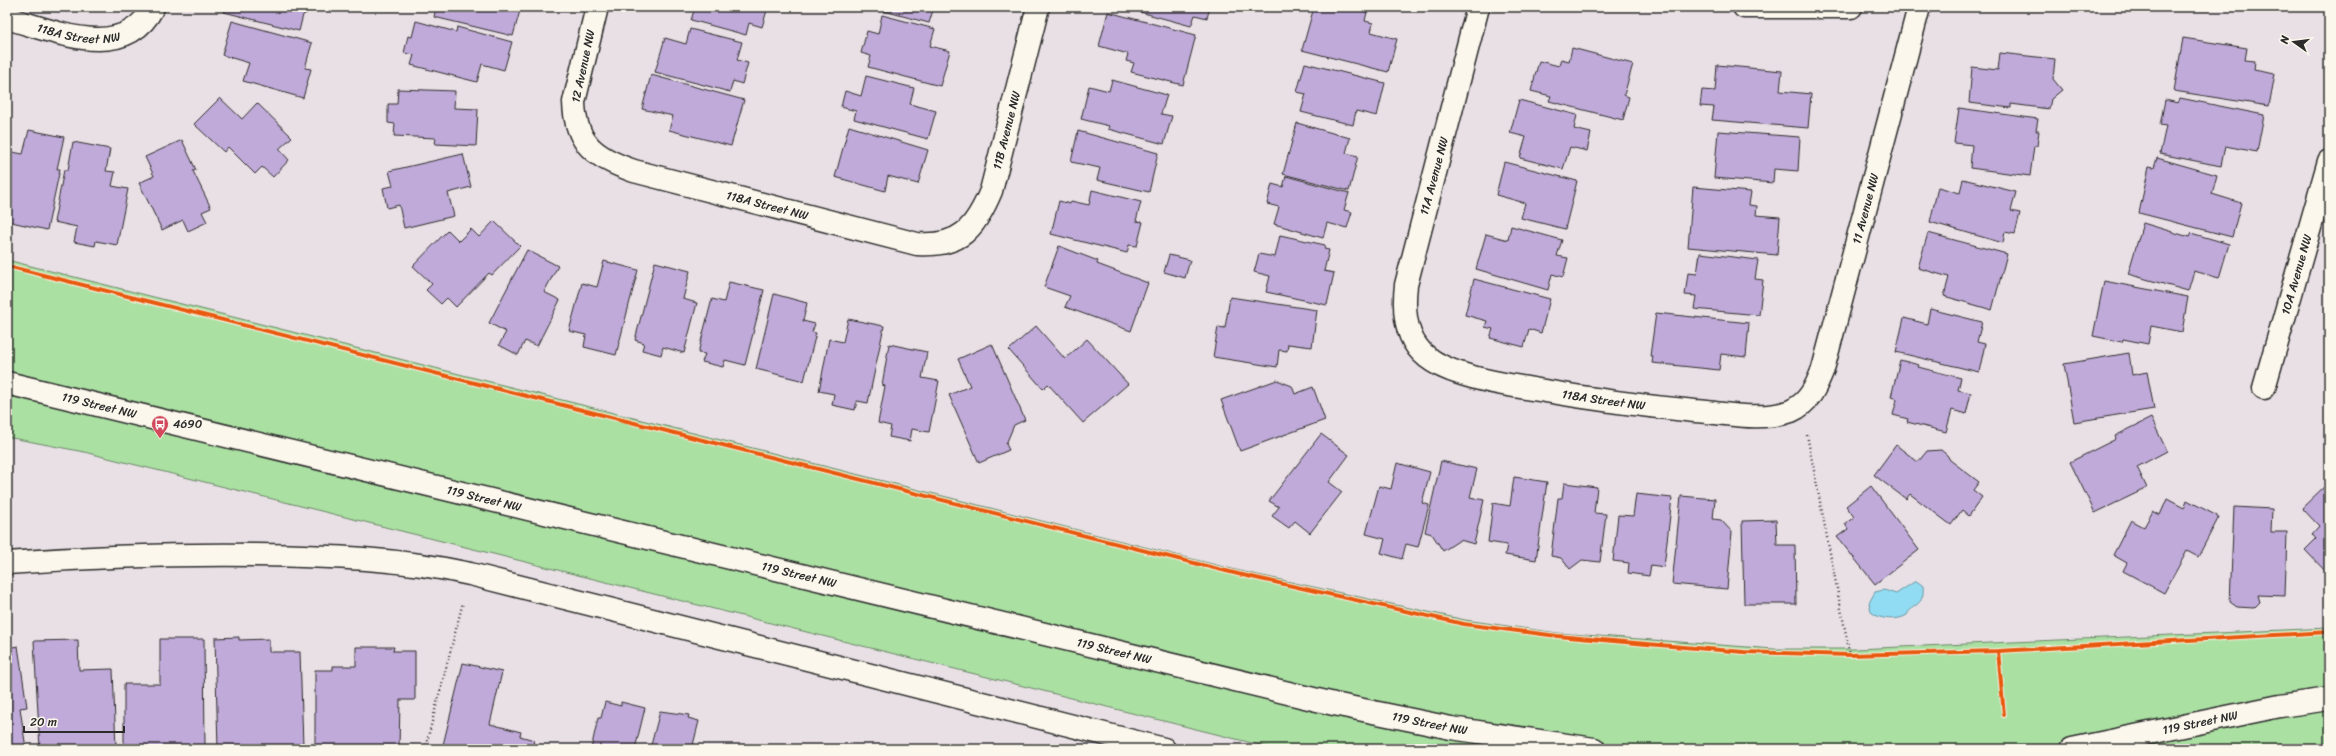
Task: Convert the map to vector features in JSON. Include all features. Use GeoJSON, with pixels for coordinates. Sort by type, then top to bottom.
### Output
{"type":"FeatureCollection","features":[{"type":"Feature","properties":{"kind":"street","name":"118A Street NW"},"geometry":{"type":"LineString","coordinates":[[7,18],[93,40],[112,39],[127,35],[141,23],[152,7]]}},
{"type":"Feature","properties":{"kind":"street","name":"12 Avenue NW"},"geometry":{"type":"LineString","coordinates":[[587,146],[574,117],[574,102],[597,7]]}},
{"type":"Feature","properties":{"kind":"street","name":"11B Avenue NW"},"geometry":{"type":"LineString","coordinates":[[953,241],[975,224],[991,191],[1038,7]]}},
{"type":"Feature","properties":{"kind":"street","name":"11A Avenue NW"},"geometry":{"type":"LineString","coordinates":[[1416,345],[1407,330],[1405,315],[1406,285],[1478,7]]}},
{"type":"Feature","properties":{"kind":"street"},"geometry":{"type":"LineString","coordinates":[[1744,7],[1851,7]]}},
{"type":"Feature","properties":{"kind":"street","name":"11 Avenue NW"},"geometry":{"type":"LineString","coordinates":[[1802,406],[1810,396],[1823,369],[1919,7]]}},
{"type":"Feature","properties":{"kind":"street","name":"118A Street NW"},"geometry":{"type":"LineString","coordinates":[[587,146],[613,164],[634,171],[917,244],[941,244],[953,241]]}},
{"type":"Feature","properties":{"kind":"street","name":"10A Avenue NW"},"geometry":{"type":"LineString","coordinates":[[2264,388],[2329,161]]}},
{"type":"Feature","properties":{"kind":"street","name":"118A Street NW"},"geometry":{"type":"LineString","coordinates":[[1416,345],[1426,357],[1441,367],[1462,374],[1576,396],[1745,415],[1777,414],[1802,406]]}},
{"type":"Feature","properties":{"kind":"street","name":"119 Street NW"},"geometry":{"type":"LineString","coordinates":[[7,384],[1320,701],[1450,728],[1594,749]]}},
{"type":"Feature","properties":{"kind":"street"},"geometry":{"type":"LineString","coordinates":[[7,562],[166,554],[335,556],[421,565],[470,574],[1164,749]]}},
{"type":"Feature","properties":{"kind":"street","name":"119 Street NW"},"geometry":{"type":"LineString","coordinates":[[2072,749],[2280,706],[2329,699]]}},
{"type":"Feature","properties":{"kind":"path"},"geometry":{"type":"LineString","coordinates":[[1802,406],[1850,655]]}},
{"type":"Feature","properties":{"kind":"path"},"geometry":{"type":"LineString","coordinates":[[425,749],[464,598]]}},
{"type":"Feature","properties":{"kind":"path"},"geometry":{"type":"LineString","coordinates":[[1842,654],[1858,654]]}},
{"type":"Feature","properties":{"kind":"green space"},"geometry":{"type":"Polygon","coordinates":[[[7,260],[1240,571],[1465,620],[1558,633],[1774,649],[1855,649],[2329,628],[2329,749],[1276,749],[84,452],[7,437],[7,260]]]}},
{"type":"Feature","properties":{"kind":"water"},"geometry":{"type":"Polygon","coordinates":[[[1914,582],[1918,582],[1923,586],[1922,598],[1907,615],[1889,619],[1879,617],[1871,612],[1869,603],[1875,592],[1884,590],[1896,594],[1914,582]]]}},
{"type":"Feature","properties":{"kind":"building"},"geometry":{"type":"Polygon","coordinates":[[[226,7],[318,7],[303,15],[299,31],[224,12],[226,7]]]}},
{"type":"Feature","properties":{"kind":"building"},"geometry":{"type":"Polygon","coordinates":[[[436,7],[521,7],[513,36],[434,17],[436,7]]]}},
{"type":"Feature","properties":{"kind":"building"},"geometry":{"type":"Polygon","coordinates":[[[695,7],[768,7],[762,27],[749,23],[746,35],[691,20],[695,7]]]}},
{"type":"Feature","properties":{"kind":"building"},"geometry":{"type":"Polygon","coordinates":[[[881,7],[934,7],[929,23],[880,10],[881,7]]]}},
{"type":"Feature","properties":{"kind":"building"},"geometry":{"type":"Polygon","coordinates":[[[1129,7],[1210,7],[1207,18],[1195,15],[1191,26],[1129,9],[1129,7]]]}},
{"type":"Feature","properties":{"kind":"building"},"geometry":{"type":"Polygon","coordinates":[[[1314,7],[1346,7],[1367,12],[1365,21],[1373,23],[1371,32],[1397,39],[1388,72],[1302,50],[1314,7]]]}},
{"type":"Feature","properties":{"kind":"building"},"geometry":{"type":"Polygon","coordinates":[[[1108,12],[1196,35],[1183,85],[1131,72],[1134,63],[1126,61],[1128,54],[1099,46],[1108,12]]]}},
{"type":"Feature","properties":{"kind":"building"},"geometry":{"type":"Polygon","coordinates":[[[882,15],[935,29],[930,46],[950,51],[940,86],[868,67],[871,56],[861,53],[867,31],[878,34],[882,15]]]}},
{"type":"Feature","properties":{"kind":"building"},"geometry":{"type":"Polygon","coordinates":[[[232,21],[312,43],[305,68],[311,69],[303,98],[243,81],[249,63],[222,55],[232,21]]]}},
{"type":"Feature","properties":{"kind":"building"},"geometry":{"type":"Polygon","coordinates":[[[416,21],[456,32],[457,27],[512,42],[504,70],[482,64],[477,82],[411,65],[414,55],[404,53],[408,36],[412,37],[416,21]]]}},
{"type":"Feature","properties":{"kind":"building"},"geometry":{"type":"Polygon","coordinates":[[[690,29],[742,42],[737,60],[748,63],[742,84],[733,81],[730,92],[655,72],[665,38],[686,44],[690,29]]]}},
{"type":"Feature","properties":{"kind":"building"},"geometry":{"type":"Polygon","coordinates":[[[2183,38],[2247,48],[2245,60],[2255,61],[2254,70],[2275,74],[2269,106],[2174,91],[2183,38]]]}},
{"type":"Feature","properties":{"kind":"building"},"geometry":{"type":"Polygon","coordinates":[[[1572,48],[1633,64],[1624,95],[1629,97],[1623,120],[1549,101],[1551,96],[1531,91],[1539,61],[1559,66],[1561,59],[1569,61],[1572,48]]]}},
{"type":"Feature","properties":{"kind":"building"},"geometry":{"type":"Polygon","coordinates":[[[2000,53],[2055,59],[2053,79],[2062,90],[2051,99],[2049,109],[2011,104],[2011,108],[1969,103],[1972,67],[1998,70],[2000,53]]]}},
{"type":"Feature","properties":{"kind":"building"},"geometry":{"type":"Polygon","coordinates":[[[1305,63],[1385,83],[1377,116],[1356,111],[1353,125],[1301,112],[1306,94],[1297,92],[1305,63]]]}},
{"type":"Feature","properties":{"kind":"building"},"geometry":{"type":"Polygon","coordinates":[[[1717,65],[1782,71],[1780,91],[1811,94],[1808,128],[1712,120],[1714,107],[1700,106],[1702,90],[1715,91],[1717,65]]]}},
{"type":"Feature","properties":{"kind":"building"},"geometry":{"type":"Polygon","coordinates":[[[651,75],[744,100],[731,146],[669,130],[673,116],[642,109],[651,75]]]}},
{"type":"Feature","properties":{"kind":"building"},"geometry":{"type":"Polygon","coordinates":[[[866,76],[914,88],[910,104],[936,111],[928,139],[854,119],[856,111],[841,107],[845,91],[861,96],[866,76]]]}},
{"type":"Feature","properties":{"kind":"building"},"geometry":{"type":"Polygon","coordinates":[[[1112,80],[1167,95],[1161,114],[1172,116],[1164,144],[1108,129],[1109,126],[1081,119],[1089,86],[1109,91],[1112,80]]]}},
{"type":"Feature","properties":{"kind":"building"},"geometry":{"type":"Polygon","coordinates":[[[398,89],[455,91],[454,108],[478,109],[476,146],[435,144],[436,138],[394,136],[395,124],[388,123],[388,104],[397,104],[398,89]]]}},
{"type":"Feature","properties":{"kind":"building"},"geometry":{"type":"Polygon","coordinates":[[[220,98],[242,119],[257,103],[292,137],[279,149],[289,160],[273,177],[262,167],[255,174],[228,147],[224,152],[194,124],[220,98]]]}},
{"type":"Feature","properties":{"kind":"building"},"geometry":{"type":"Polygon","coordinates":[[[2180,98],[2264,115],[2257,152],[2225,146],[2221,166],[2160,154],[2166,126],[2160,125],[2165,100],[2178,103],[2180,98]]]}},
{"type":"Feature","properties":{"kind":"building"},"geometry":{"type":"Polygon","coordinates":[[[1519,100],[1577,115],[1574,129],[1591,133],[1587,151],[1570,147],[1563,169],[1520,158],[1526,137],[1510,133],[1519,100]]]}},
{"type":"Feature","properties":{"kind":"building"},"geometry":{"type":"Polygon","coordinates":[[[1959,108],[2038,119],[2036,131],[2039,131],[2037,146],[2034,146],[2030,176],[1970,168],[1972,145],[1954,143],[1959,108]]]}},
{"type":"Feature","properties":{"kind":"building"},"geometry":{"type":"Polygon","coordinates":[[[1297,123],[1350,138],[1346,153],[1358,156],[1349,191],[1283,174],[1297,123]]]}},
{"type":"Feature","properties":{"kind":"building"},"geometry":{"type":"Polygon","coordinates":[[[849,126],[928,150],[918,184],[888,176],[885,191],[835,177],[849,126]]]}},
{"type":"Feature","properties":{"kind":"building"},"geometry":{"type":"Polygon","coordinates":[[[29,130],[64,137],[57,169],[60,169],[47,230],[7,221],[7,151],[23,154],[29,130]]]}},
{"type":"Feature","properties":{"kind":"building"},"geometry":{"type":"Polygon","coordinates":[[[1078,131],[1158,153],[1149,192],[1097,180],[1100,168],[1071,162],[1078,131]]]}},
{"type":"Feature","properties":{"kind":"building"},"geometry":{"type":"Polygon","coordinates":[[[1718,131],[1800,137],[1798,171],[1774,169],[1773,183],[1714,178],[1718,131]]]}},
{"type":"Feature","properties":{"kind":"building"},"geometry":{"type":"Polygon","coordinates":[[[182,140],[196,170],[193,171],[211,208],[202,212],[207,222],[188,231],[183,220],[162,230],[139,183],[154,176],[145,157],[182,140]]]}},
{"type":"Feature","properties":{"kind":"building"},"geometry":{"type":"Polygon","coordinates":[[[73,142],[110,149],[106,171],[115,172],[112,186],[128,189],[117,245],[96,241],[95,246],[74,242],[77,227],[54,222],[64,170],[68,170],[73,142]]]}},
{"type":"Feature","properties":{"kind":"building"},"geometry":{"type":"Polygon","coordinates":[[[463,154],[471,187],[448,193],[454,216],[404,228],[399,205],[387,208],[383,188],[393,186],[389,171],[463,154]]]}},
{"type":"Feature","properties":{"kind":"building"},"geometry":{"type":"Polygon","coordinates":[[[2157,158],[2217,175],[2212,194],[2241,203],[2232,237],[2139,213],[2149,167],[2154,168],[2157,158]]]}},
{"type":"Feature","properties":{"kind":"building"},"geometry":{"type":"Polygon","coordinates":[[[1504,162],[1577,181],[1565,229],[1521,218],[1525,203],[1496,195],[1504,162]]]}},
{"type":"Feature","properties":{"kind":"building"},"geometry":{"type":"Polygon","coordinates":[[[1286,176],[1349,193],[1344,210],[1352,212],[1347,228],[1327,223],[1323,238],[1274,224],[1279,207],[1267,204],[1272,184],[1283,187],[1286,176]]]}},
{"type":"Feature","properties":{"kind":"building"},"geometry":{"type":"Polygon","coordinates":[[[1963,179],[2016,192],[2011,211],[2020,213],[2015,234],[2005,232],[2003,243],[1930,222],[1938,187],[1960,193],[1963,179]]]}},
{"type":"Feature","properties":{"kind":"building"},"geometry":{"type":"Polygon","coordinates":[[[1693,187],[1751,192],[1749,205],[1757,206],[1756,215],[1780,217],[1777,255],[1688,247],[1693,187]]]}},
{"type":"Feature","properties":{"kind":"building"},"geometry":{"type":"Polygon","coordinates":[[[1092,190],[1141,202],[1136,221],[1143,222],[1137,246],[1129,245],[1127,253],[1051,234],[1059,201],[1070,204],[1071,201],[1089,205],[1092,190]]]}},
{"type":"Feature","properties":{"kind":"building"},"geometry":{"type":"Polygon","coordinates":[[[494,221],[520,246],[492,275],[489,273],[456,307],[447,298],[441,304],[426,290],[432,284],[413,266],[448,230],[459,241],[471,229],[479,237],[494,221]]]}},
{"type":"Feature","properties":{"kind":"building"},"geometry":{"type":"Polygon","coordinates":[[[2143,223],[2189,237],[2191,233],[2229,244],[2219,278],[2194,271],[2188,291],[2128,274],[2143,223]]]}},
{"type":"Feature","properties":{"kind":"building"},"geometry":{"type":"Polygon","coordinates":[[[1511,226],[1562,240],[1557,256],[1568,258],[1563,277],[1552,274],[1548,290],[1476,269],[1486,234],[1508,240],[1511,226]]]}},
{"type":"Feature","properties":{"kind":"building"},"geometry":{"type":"Polygon","coordinates":[[[1928,233],[2007,254],[1992,310],[1944,296],[1949,277],[1918,268],[1928,233]]]}},
{"type":"Feature","properties":{"kind":"building"},"geometry":{"type":"Polygon","coordinates":[[[1280,235],[1325,245],[1324,249],[1329,250],[1324,271],[1334,273],[1327,305],[1266,292],[1270,276],[1254,272],[1259,254],[1275,257],[1280,235]]]}},
{"type":"Feature","properties":{"kind":"building"},"geometry":{"type":"Polygon","coordinates":[[[1059,246],[1098,261],[1097,264],[1148,283],[1131,331],[1065,307],[1070,296],[1044,287],[1059,246]]]}},
{"type":"Feature","properties":{"kind":"building"},"geometry":{"type":"Polygon","coordinates":[[[527,250],[558,266],[544,292],[560,300],[537,346],[525,341],[518,355],[499,345],[506,332],[489,323],[527,250]]]}},
{"type":"Feature","properties":{"kind":"building"},"geometry":{"type":"Polygon","coordinates":[[[1700,253],[1758,260],[1755,279],[1763,280],[1759,315],[1694,309],[1696,296],[1685,295],[1688,273],[1697,274],[1700,253]]]}},
{"type":"Feature","properties":{"kind":"building"},"geometry":{"type":"Polygon","coordinates":[[[1169,255],[1190,260],[1185,278],[1164,272],[1169,255]]]}},
{"type":"Feature","properties":{"kind":"building"},"geometry":{"type":"Polygon","coordinates":[[[604,261],[638,270],[616,355],[584,347],[586,335],[569,331],[582,283],[597,287],[604,261]]]}},
{"type":"Feature","properties":{"kind":"building"},"geometry":{"type":"Polygon","coordinates":[[[655,262],[690,271],[683,299],[697,303],[684,353],[663,347],[661,355],[642,350],[644,343],[635,340],[655,262]]]}},
{"type":"Feature","properties":{"kind":"building"},"geometry":{"type":"Polygon","coordinates":[[[1474,279],[1550,299],[1541,333],[1529,329],[1524,347],[1490,338],[1493,329],[1485,327],[1487,321],[1465,315],[1474,279]]]}},
{"type":"Feature","properties":{"kind":"building"},"geometry":{"type":"Polygon","coordinates":[[[2104,281],[2188,297],[2182,332],[2151,326],[2148,344],[2123,339],[2122,342],[2093,336],[2104,281]]]}},
{"type":"Feature","properties":{"kind":"building"},"geometry":{"type":"Polygon","coordinates":[[[729,282],[764,290],[745,365],[725,360],[723,367],[702,362],[705,354],[698,353],[712,299],[724,302],[729,282]]]}},
{"type":"Feature","properties":{"kind":"building"},"geometry":{"type":"Polygon","coordinates":[[[774,294],[807,303],[803,321],[815,324],[812,332],[816,333],[804,381],[756,369],[774,294]]]}},
{"type":"Feature","properties":{"kind":"building"},"geometry":{"type":"Polygon","coordinates":[[[1230,297],[1317,310],[1312,347],[1288,344],[1287,351],[1279,350],[1277,367],[1213,357],[1218,327],[1225,328],[1230,297]]]}},
{"type":"Feature","properties":{"kind":"building"},"geometry":{"type":"Polygon","coordinates":[[[1930,309],[1982,322],[1977,342],[1985,344],[1979,372],[1896,352],[1904,318],[1927,324],[1930,309]]]}},
{"type":"Feature","properties":{"kind":"building"},"geometry":{"type":"Polygon","coordinates":[[[1656,313],[1749,323],[1746,357],[1721,354],[1719,370],[1652,363],[1653,356],[1650,356],[1656,313]]]}},
{"type":"Feature","properties":{"kind":"building"},"geometry":{"type":"Polygon","coordinates":[[[848,319],[884,326],[868,403],[857,401],[855,410],[832,405],[834,394],[819,391],[829,339],[843,342],[848,319]]]}},
{"type":"Feature","properties":{"kind":"building"},"geometry":{"type":"Polygon","coordinates":[[[1036,326],[1065,359],[1087,339],[1128,384],[1083,423],[1048,384],[1043,389],[1009,350],[1036,326]]]}},
{"type":"Feature","properties":{"kind":"building"},"geometry":{"type":"Polygon","coordinates":[[[889,344],[927,352],[922,378],[939,381],[929,432],[912,429],[910,441],[889,437],[891,426],[878,423],[885,386],[882,385],[889,344]]]}},
{"type":"Feature","properties":{"kind":"building"},"geometry":{"type":"Polygon","coordinates":[[[992,344],[1025,420],[1014,425],[1006,444],[1009,450],[979,463],[949,395],[970,386],[958,359],[992,344]]]}},
{"type":"Feature","properties":{"kind":"building"},"geometry":{"type":"Polygon","coordinates":[[[2129,353],[2132,375],[2147,372],[2154,409],[2074,422],[2064,364],[2129,353]]]}},
{"type":"Feature","properties":{"kind":"building"},"geometry":{"type":"Polygon","coordinates":[[[1900,360],[1919,365],[1918,367],[1961,378],[1958,390],[1971,393],[1966,414],[1952,410],[1946,432],[1907,422],[1908,419],[1893,415],[1897,399],[1891,397],[1900,360]]]}},
{"type":"Feature","properties":{"kind":"building"},"geometry":{"type":"Polygon","coordinates":[[[1277,380],[1292,386],[1295,394],[1313,387],[1325,420],[1240,451],[1221,400],[1277,380]]]}},
{"type":"Feature","properties":{"kind":"building"},"geometry":{"type":"Polygon","coordinates":[[[2151,418],[2167,451],[2137,467],[2147,488],[2095,513],[2070,462],[2116,439],[2115,436],[2151,418]]]}},
{"type":"Feature","properties":{"kind":"building"},"geometry":{"type":"Polygon","coordinates":[[[1321,434],[1349,455],[1329,482],[1342,492],[1310,533],[1295,521],[1289,528],[1272,516],[1279,507],[1269,501],[1321,434]]]}},
{"type":"Feature","properties":{"kind":"building"},"geometry":{"type":"Polygon","coordinates":[[[1896,445],[1918,462],[1927,451],[1941,450],[1950,460],[1979,482],[1973,490],[1982,497],[1969,516],[1962,510],[1951,525],[1910,494],[1906,499],[1874,475],[1896,445]]]}},
{"type":"Feature","properties":{"kind":"building"},"geometry":{"type":"Polygon","coordinates":[[[1441,461],[1477,469],[1470,497],[1484,500],[1474,544],[1460,540],[1443,551],[1432,534],[1425,532],[1441,461]]]}},
{"type":"Feature","properties":{"kind":"building"},"geometry":{"type":"Polygon","coordinates":[[[1397,463],[1430,472],[1422,503],[1429,505],[1418,547],[1406,544],[1402,559],[1381,553],[1385,539],[1366,534],[1379,486],[1391,489],[1397,463]]]}},
{"type":"Feature","properties":{"kind":"building"},"geometry":{"type":"Polygon","coordinates":[[[1514,477],[1547,482],[1536,560],[1505,555],[1507,545],[1488,542],[1493,503],[1510,506],[1514,477]]]}},
{"type":"Feature","properties":{"kind":"building"},"geometry":{"type":"Polygon","coordinates":[[[1564,483],[1597,487],[1594,513],[1606,514],[1600,562],[1582,560],[1570,569],[1561,558],[1551,556],[1558,498],[1562,498],[1564,483]]]}},
{"type":"Feature","properties":{"kind":"building"},"geometry":{"type":"Polygon","coordinates":[[[2328,483],[2329,575],[2305,550],[2316,539],[2312,534],[2319,526],[2302,508],[2328,483]]]}},
{"type":"Feature","properties":{"kind":"building"},"geometry":{"type":"Polygon","coordinates":[[[1871,486],[1919,550],[1875,584],[1837,537],[1848,529],[1845,524],[1854,517],[1846,506],[1871,486]]]}},
{"type":"Feature","properties":{"kind":"building"},"geometry":{"type":"Polygon","coordinates":[[[1636,494],[1672,498],[1664,567],[1651,565],[1649,576],[1628,573],[1629,563],[1613,561],[1618,515],[1633,516],[1636,494]]]}},
{"type":"Feature","properties":{"kind":"building"},"geometry":{"type":"Polygon","coordinates":[[[1681,496],[1715,499],[1713,519],[1721,520],[1732,532],[1727,589],[1672,584],[1681,496]]]}},
{"type":"Feature","properties":{"kind":"building"},"geometry":{"type":"Polygon","coordinates":[[[2167,499],[2184,508],[2187,500],[2219,517],[2198,557],[2187,551],[2164,593],[2123,571],[2127,563],[2113,555],[2131,520],[2144,527],[2153,511],[2160,515],[2167,499]]]}},
{"type":"Feature","properties":{"kind":"building"},"geometry":{"type":"Polygon","coordinates":[[[2234,507],[2272,509],[2271,532],[2287,532],[2285,596],[2258,595],[2260,602],[2254,608],[2237,607],[2230,602],[2234,507]]]}},
{"type":"Feature","properties":{"kind":"building"},"geometry":{"type":"Polygon","coordinates":[[[1776,520],[1777,545],[1795,545],[1796,604],[1744,604],[1742,521],[1776,520]]]}},
{"type":"Feature","properties":{"kind":"building"},"geometry":{"type":"Polygon","coordinates":[[[239,637],[239,640],[269,639],[269,652],[300,652],[303,746],[301,749],[276,749],[274,747],[218,749],[215,638],[239,637]]]}},
{"type":"Feature","properties":{"kind":"building"},"geometry":{"type":"Polygon","coordinates":[[[160,639],[204,639],[205,749],[124,749],[124,684],[160,684],[160,639]]]}},
{"type":"Feature","properties":{"kind":"building"},"geometry":{"type":"Polygon","coordinates":[[[78,640],[79,670],[113,669],[116,749],[40,749],[34,641],[78,640]]]}},
{"type":"Feature","properties":{"kind":"building"},"geometry":{"type":"Polygon","coordinates":[[[18,646],[27,707],[20,708],[26,749],[7,749],[7,648],[18,646]]]}},
{"type":"Feature","properties":{"kind":"building"},"geometry":{"type":"Polygon","coordinates":[[[356,647],[394,647],[393,651],[415,651],[415,700],[400,700],[399,749],[315,749],[315,670],[333,670],[333,666],[356,666],[356,647]]]}},
{"type":"Feature","properties":{"kind":"building"},"geometry":{"type":"Polygon","coordinates":[[[463,663],[502,672],[490,724],[521,732],[520,736],[534,740],[532,749],[442,749],[463,663]]]}},
{"type":"Feature","properties":{"kind":"building"},"geometry":{"type":"Polygon","coordinates":[[[605,702],[621,706],[621,702],[645,708],[635,749],[591,749],[598,718],[601,718],[605,702]]]}},
{"type":"Feature","properties":{"kind":"building"},"geometry":{"type":"Polygon","coordinates":[[[660,711],[689,715],[688,718],[699,721],[692,749],[650,749],[660,711]]]}},
{"type":"Feature","properties":{"kind":"cycle path"},"geometry":{"type":"LineString","coordinates":[[7,266],[1238,574],[1464,624],[1557,636],[1744,652],[1850,655],[1998,651],[2329,632]]}},
{"type":"Feature","properties":{"kind":"cycle path"},"geometry":{"type":"LineString","coordinates":[[1998,651],[2004,715]]}},
{"type":"Feature","properties":{"kind":"place","name":"4690"},"geometry":{"type":"Point","coordinates":[160,439]}}]}
